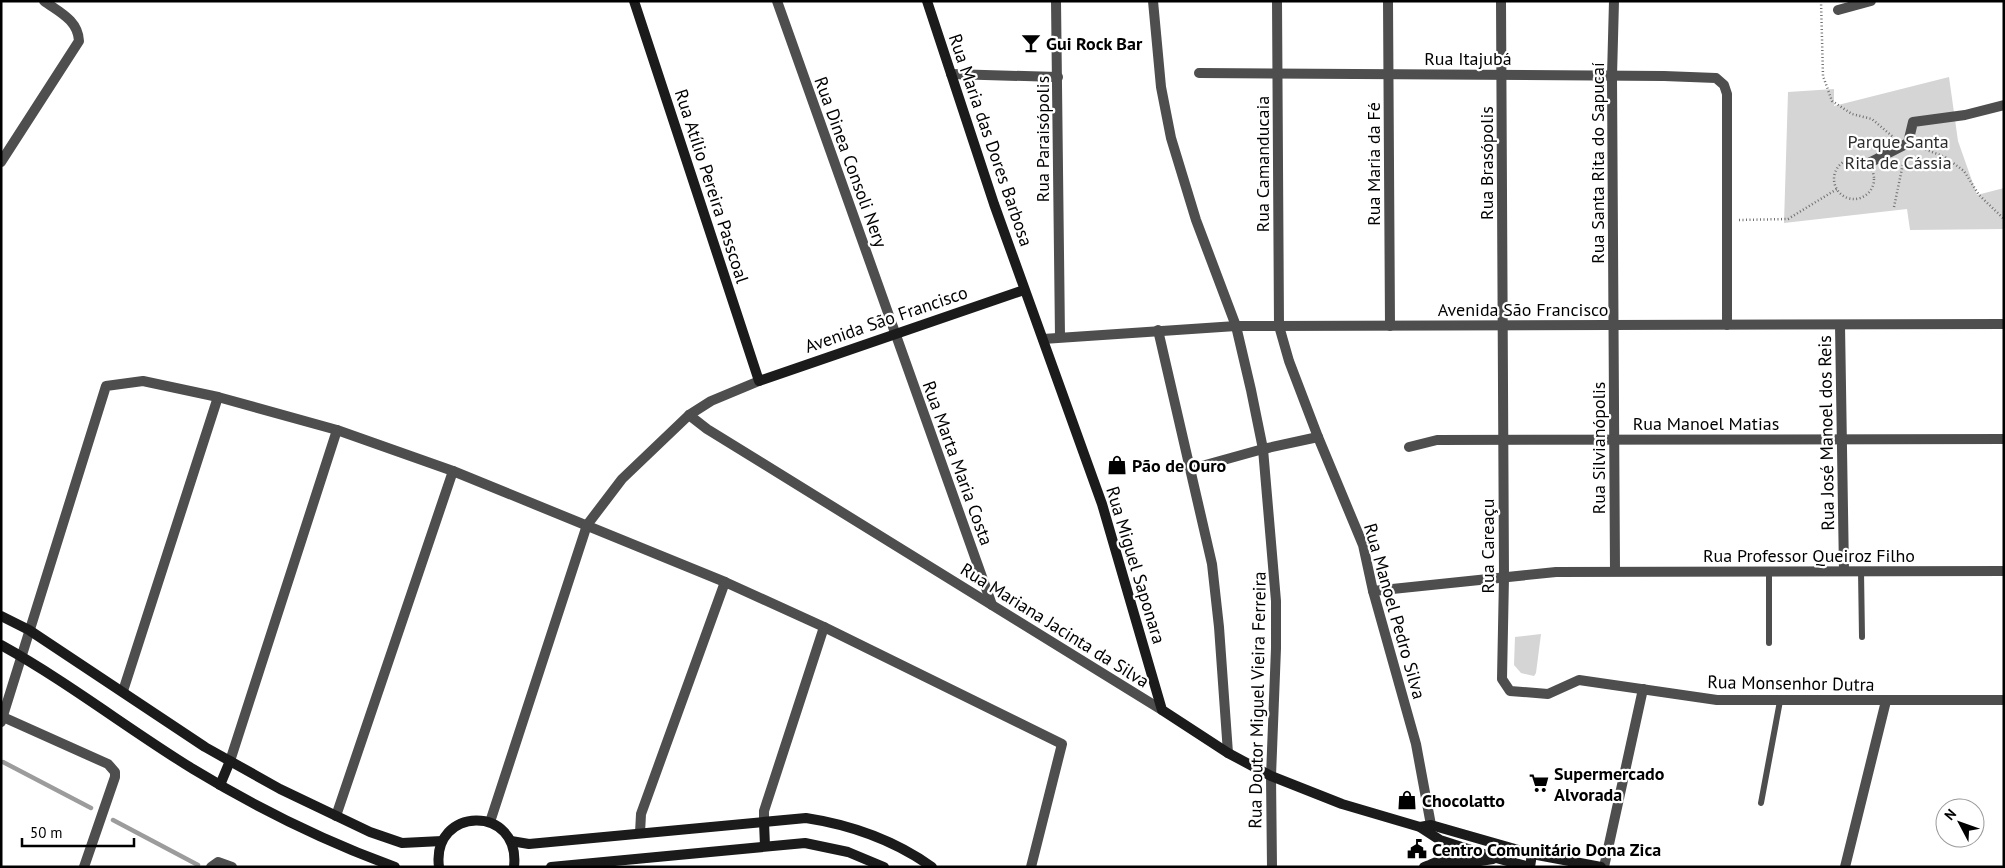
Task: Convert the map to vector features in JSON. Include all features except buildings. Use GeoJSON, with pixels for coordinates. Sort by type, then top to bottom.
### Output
{"type":"FeatureCollection","features":[{"type":"Feature","properties":{"kind":"main road","name":"Rua Atílio Pereira Passcoal"},"geometry":{"type":"LineString","coordinates":[[634,1],[759,381]]}},
{"type":"Feature","properties":{"kind":"main road","name":"Rua Maria das Dores Barbosa"},"geometry":{"type":"LineString","coordinates":[[927,1],[1024,290]]}},
{"type":"Feature","properties":{"kind":"main road","name":"Avenida São Francisco"},"geometry":{"type":"LineString","coordinates":[[759,381],[1024,290]]}},
{"type":"Feature","properties":{"kind":"main road","name":"Rua Miguel Saponara"},"geometry":{"type":"LineString","coordinates":[[1024,290],[1102,504],[1162,710]]}},
{"type":"Feature","properties":{"kind":"main road"},"geometry":{"type":"LineString","coordinates":[[1,616],[29,630],[123,691],[148,710],[230,761],[280,789],[370,832],[402,843],[442,841]]}},
{"type":"Feature","properties":{"kind":"main road"},"geometry":{"type":"LineString","coordinates":[[1,645],[21,656],[220,785],[338,846],[395,867]]}},
{"type":"Feature","properties":{"kind":"main road","name":"Rua Mariana Jacinta da Silva"},"geometry":{"type":"LineString","coordinates":[[1162,710],[1228,753],[1270,776],[1342,804],[1532,854],[1555,862],[1602,867]]}},
{"type":"Feature","properties":{"kind":"main road"},"geometry":{"type":"LineString","coordinates":[[220,785],[230,761]]}},
{"type":"Feature","properties":{"kind":"main road"},"geometry":{"type":"LineString","coordinates":[[511,841],[530,844],[806,818],[856,828],[901,847],[932,867]]}},
{"type":"Feature","properties":{"kind":"main road"},"geometry":{"type":"LineString","coordinates":[[439,867],[439,850],[442,841],[454,827],[463,822],[482,820],[499,827],[511,841],[515,858],[514,867]]}},
{"type":"Feature","properties":{"kind":"main road"},"geometry":{"type":"LineString","coordinates":[[764,822],[765,846]]}},
{"type":"Feature","properties":{"kind":"main road","name":"Rua Mariana Jacinta da Silva"},"geometry":{"type":"LineString","coordinates":[[1425,826],[1440,840],[1530,867]]}},
{"type":"Feature","properties":{"kind":"main road"},"geometry":{"type":"LineString","coordinates":[[1440,840],[1442,850],[1441,863]]}},
{"type":"Feature","properties":{"kind":"main road"},"geometry":{"type":"LineString","coordinates":[[551,867],[805,843],[827,846],[884,867]]}},
{"type":"Feature","properties":{"kind":"main road"},"geometry":{"type":"LineString","coordinates":[[1424,867],[1498,845]]}},
{"type":"Feature","properties":{"kind":"main road"},"geometry":{"type":"LineString","coordinates":[[1530,867],[1532,854]]}},
{"type":"Feature","properties":{"kind":"main road"},"geometry":{"type":"LineString","coordinates":[[1441,863],[1496,858]]}},
{"type":"Feature","properties":{"kind":"street"},"geometry":{"type":"LineString","coordinates":[[1,162],[79,41],[76,26],[70,19],[44,1]]}},
{"type":"Feature","properties":{"kind":"street","name":"Rua Dinea Consoli Nery"},"geometry":{"type":"LineString","coordinates":[[777,1],[895,333]]}},
{"type":"Feature","properties":{"kind":"street","name":"Rua Paraisópolis"},"geometry":{"type":"LineString","coordinates":[[1056,1],[1060,337]]}},
{"type":"Feature","properties":{"kind":"street","name":"Rua Doutor Miguel Vieira Ferreira"},"geometry":{"type":"LineString","coordinates":[[1153,1],[1161,87],[1171,138],[1196,220],[1236,326],[1263,449],[1276,601],[1276,648],[1270,776],[1272,867]]}},
{"type":"Feature","properties":{"kind":"street","name":"Rua Camanducaia"},"geometry":{"type":"LineString","coordinates":[[1277,1],[1280,326]]}},
{"type":"Feature","properties":{"kind":"street","name":"Rua Maria da Fé"},"geometry":{"type":"LineString","coordinates":[[1388,1],[1390,326]]}},
{"type":"Feature","properties":{"kind":"street","name":"Rua Brasópolis"},"geometry":{"type":"LineString","coordinates":[[1501,1],[1502,326]]}},
{"type":"Feature","properties":{"kind":"street","name":"Rua Santa Rita do Sapucaí"},"geometry":{"type":"LineString","coordinates":[[1614,1],[1612,76],[1614,325]]}},
{"type":"Feature","properties":{"kind":"street"},"geometry":{"type":"LineString","coordinates":[[1838,10],[1871,1]]}},
{"type":"Feature","properties":{"kind":"street","name":"Rua Itajubá"},"geometry":{"type":"LineString","coordinates":[[1199,73],[1716,78],[1724,85],[1727,94],[1727,220]]}},
{"type":"Feature","properties":{"kind":"street"},"geometry":{"type":"LineString","coordinates":[[951,74],[1058,77]]}},
{"type":"Feature","properties":{"kind":"street"},"geometry":{"type":"LineString","coordinates":[[1867,164],[1908,143],[1913,122],[1965,115],[2004,105]]}},
{"type":"Feature","properties":{"kind":"street"},"geometry":{"type":"LineString","coordinates":[[1727,220],[1727,325]]}},
{"type":"Feature","properties":{"kind":"street","name":"Rua José Manoel dos Reis"},"geometry":{"type":"LineString","coordinates":[[1840,324],[1844,571]]}},
{"type":"Feature","properties":{"kind":"street","name":"Avenida São Francisco"},"geometry":{"type":"LineString","coordinates":[[1043,339],[1236,326],[2004,324]]}},
{"type":"Feature","properties":{"kind":"street","name":"Rua Silvianópolis"},"geometry":{"type":"LineString","coordinates":[[1614,325],[1615,572]]}},
{"type":"Feature","properties":{"kind":"street","name":"Rua Manoel Pedro Silva"},"geometry":{"type":"LineString","coordinates":[[1280,326],[1289,361],[1363,545],[1373,591],[1416,744],[1425,826]]}},
{"type":"Feature","properties":{"kind":"street","name":"Rua Careaçu"},"geometry":{"type":"LineString","coordinates":[[1502,326],[1504,578],[1502,679],[1510,691],[1548,694],[1579,680]]}},
{"type":"Feature","properties":{"kind":"street"},"geometry":{"type":"LineString","coordinates":[[1158,330],[1213,572],[1219,626],[1228,753]]}},
{"type":"Feature","properties":{"kind":"street","name":"Rua Marta Maria Costa"},"geometry":{"type":"LineString","coordinates":[[895,333],[992,605]]}},
{"type":"Feature","properties":{"kind":"street"},"geometry":{"type":"LineString","coordinates":[[84,867],[115,777],[115,772],[108,764],[2,720],[106,386],[143,381],[218,397],[337,430],[453,471],[725,582],[824,627],[1037,734],[1062,744],[1031,867]]}},
{"type":"Feature","properties":{"kind":"street"},"geometry":{"type":"LineString","coordinates":[[490,822],[587,525],[622,478],[689,416],[711,401],[759,381]]}},
{"type":"Feature","properties":{"kind":"street"},"geometry":{"type":"LineString","coordinates":[[123,691],[218,397]]}},
{"type":"Feature","properties":{"kind":"street","name":"Rua Mariana Jacinta da Silva"},"geometry":{"type":"LineString","coordinates":[[689,416],[707,429],[1162,710]]}},
{"type":"Feature","properties":{"kind":"street"},"geometry":{"type":"LineString","coordinates":[[230,761],[337,430]]}},
{"type":"Feature","properties":{"kind":"street"},"geometry":{"type":"LineString","coordinates":[[1190,469],[1263,449],[1318,437]]}},
{"type":"Feature","properties":{"kind":"street","name":"Rua Manoel Matias"},"geometry":{"type":"LineString","coordinates":[[1409,447],[1436,440],[2004,439]]}},
{"type":"Feature","properties":{"kind":"street"},"geometry":{"type":"LineString","coordinates":[[336,816],[453,471]]}},
{"type":"Feature","properties":{"kind":"street","name":"Rua Professor Queiroz Filho"},"geometry":{"type":"LineString","coordinates":[[1373,591],[1556,572],[2004,571]]}},
{"type":"Feature","properties":{"kind":"street"},"geometry":{"type":"LineString","coordinates":[[640,833],[640,814],[725,582]]}},
{"type":"Feature","properties":{"kind":"street"},"geometry":{"type":"LineString","coordinates":[[764,822],[764,811],[824,627]]}},
{"type":"Feature","properties":{"kind":"street","name":"Rua Monsenhor Dutra"},"geometry":{"type":"LineString","coordinates":[[1579,680],[1708,700],[2004,700]]}},
{"type":"Feature","properties":{"kind":"street"},"geometry":{"type":"LineString","coordinates":[[1602,867],[1643,689]]}},
{"type":"Feature","properties":{"kind":"street"},"geometry":{"type":"LineString","coordinates":[[1845,867],[1886,701]]}},
{"type":"Feature","properties":{"kind":"street"},"geometry":{"type":"LineString","coordinates":[[213,865],[221,862],[232,867]]}},
{"type":"Feature","properties":{"kind":"lane"},"geometry":{"type":"LineString","coordinates":[[1769,571],[1769,643]]}},
{"type":"Feature","properties":{"kind":"lane"},"geometry":{"type":"LineString","coordinates":[[1861,571],[1862,637]]}},
{"type":"Feature","properties":{"kind":"lane"},"geometry":{"type":"LineString","coordinates":[[1761,803],[1780,701]]}},
{"type":"Feature","properties":{"kind":"path"},"geometry":{"type":"LineString","coordinates":[[1820,1],[1823,76],[1832,101],[1852,114],[1872,119],[1894,138],[1945,157],[1964,171],[1980,195],[2004,219]]}},
{"type":"Feature","properties":{"kind":"path"},"geometry":{"type":"LineString","coordinates":[[1894,207],[1908,143]]}},
{"type":"Feature","properties":{"kind":"path"},"geometry":{"type":"LineString","coordinates":[[1853,159],[1861,160],[1872,170],[1874,185],[1865,196],[1852,199],[1840,194],[1836,189],[1834,177],[1839,166],[1846,161],[1853,159]]}},
{"type":"Feature","properties":{"kind":"path"},"geometry":{"type":"LineString","coordinates":[[1727,220],[1788,218],[1836,189]]}},
{"type":"Feature","properties":{"kind":"green space","name":"Parque Santa Rita de Cássia"},"geometry":{"type":"Polygon","coordinates":[[[1949,77],[1958,141],[1977,195],[2004,188],[2004,229],[1910,230],[1907,209],[1784,223],[1788,92],[1834,89],[1834,106],[1949,77]]]}},
{"type":"Feature","properties":{"kind":"green space"},"geometry":{"type":"Polygon","coordinates":[[[1541,634],[1536,673],[1534,676],[1521,673],[1514,665],[1515,637],[1541,634]]]}},
{"type":"Feature","properties":{"kind":"waterway"},"geometry":{"type":"LineString","coordinates":[[3,762],[91,808]]}},
{"type":"Feature","properties":{"kind":"waterway"},"geometry":{"type":"LineString","coordinates":[[113,820],[198,865]]}},
{"type":"Feature","properties":{"kind":"place","name":"Gui Rock Bar"},"geometry":{"type":"Point","coordinates":[1031,43]}},
{"type":"Feature","properties":{"kind":"place","name":"Pão de Ouro"},"geometry":{"type":"Point","coordinates":[1117,465]}},
{"type":"Feature","properties":{"kind":"place","name":"Supermercado Alvorada"},"geometry":{"type":"Point","coordinates":[1539,783]}},
{"type":"Feature","properties":{"kind":"place","name":"Chocolatto"},"geometry":{"type":"Point","coordinates":[1407,800]}},
{"type":"Feature","properties":{"kind":"place","name":"Centro Comunitário Dona Zica"},"geometry":{"type":"Point","coordinates":[1417,849]}}]}
